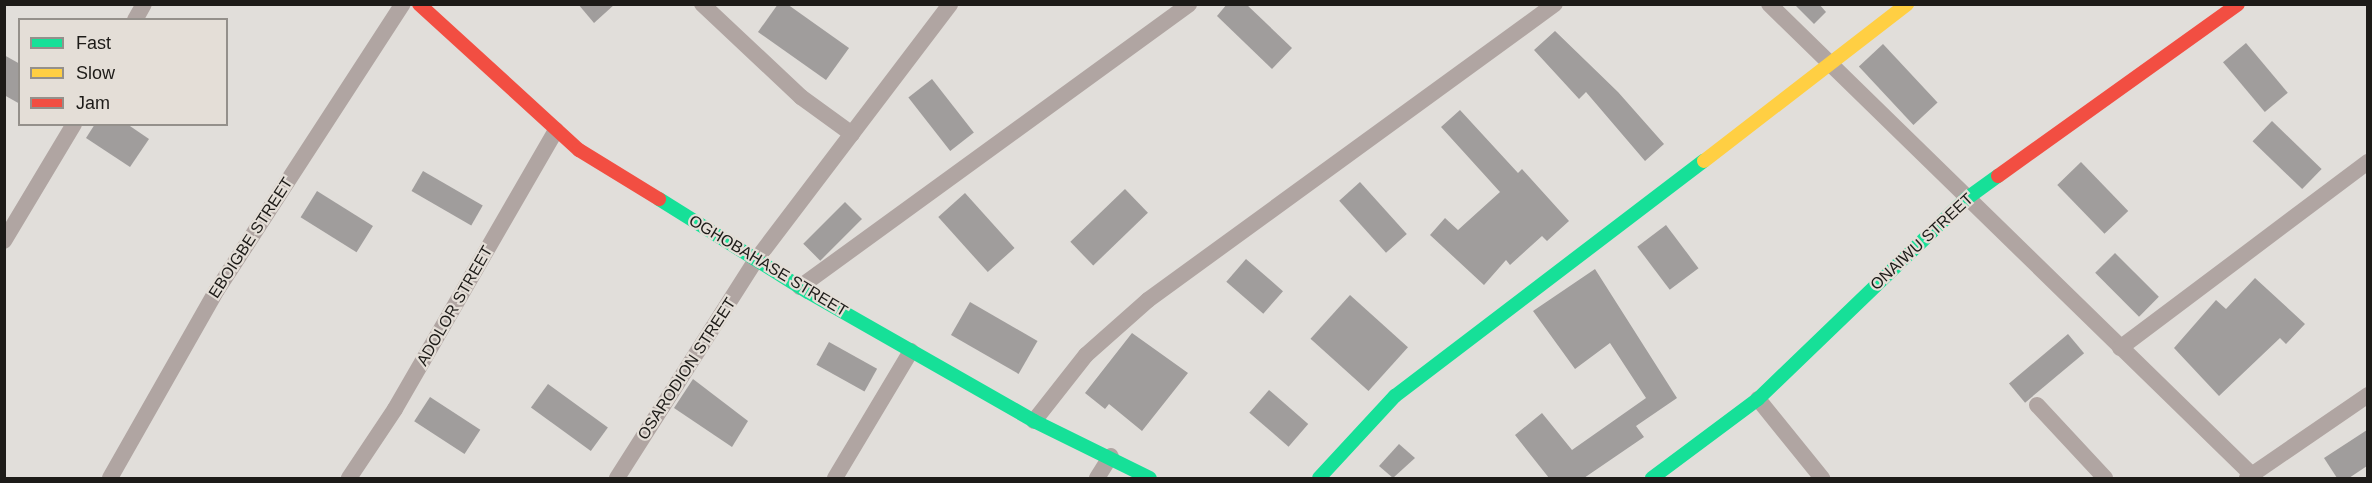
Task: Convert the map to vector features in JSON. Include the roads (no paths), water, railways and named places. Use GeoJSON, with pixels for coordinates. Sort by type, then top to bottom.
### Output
{"type":"FeatureCollection","features":[{"type":"Feature","properties":{"kind":"street"},"geometry":{"type":"LineString","coordinates":[[136,18],[144,4]]}},
{"type":"Feature","properties":{"kind":"street","name":"EBOIGBE STREET"},"geometry":{"type":"LineString","coordinates":[[110,478],[217,290],[403,4]]}},
{"type":"Feature","properties":{"kind":"street","name":"OGHOBAHASE STREET"},"geometry":{"type":"LineString","coordinates":[[419,4],[579,150],[800,287],[911,351],[1034,421],[1111,456],[1150,478]]}},
{"type":"Feature","properties":{"kind":"street"},"geometry":{"type":"LineString","coordinates":[[702,4],[801,97],[852,134]]}},
{"type":"Feature","properties":{"kind":"street","name":"OSARODION STREET"},"geometry":{"type":"LineString","coordinates":[[617,478],[756,260],[950,4]]}},
{"type":"Feature","properties":{"kind":"street"},"geometry":{"type":"LineString","coordinates":[[800,287],[1189,4]]}},
{"type":"Feature","properties":{"kind":"street"},"geometry":{"type":"LineString","coordinates":[[1034,421],[1086,355],[1148,300],[1555,4]]}},
{"type":"Feature","properties":{"kind":"street"},"geometry":{"type":"LineString","coordinates":[[1769,4],[2252,477],[2367,395]]}},
{"type":"Feature","properties":{"kind":"street"},"geometry":{"type":"LineString","coordinates":[[1319,478],[1395,396],[1449,352],[1832,66],[1908,4]]}},
{"type":"Feature","properties":{"kind":"street","name":"ONAIWU STREET"},"geometry":{"type":"LineString","coordinates":[[1652,478],[1758,399],[1966,199],[2238,4]]}},
{"type":"Feature","properties":{"kind":"street"},"geometry":{"type":"LineString","coordinates":[[4,241],[73,126]]}},
{"type":"Feature","properties":{"kind":"street","name":"ADOLOR STREET"},"geometry":{"type":"LineString","coordinates":[[349,478],[395,409],[556,130]]}},
{"type":"Feature","properties":{"kind":"street"},"geometry":{"type":"LineString","coordinates":[[2120,348],[2367,162]]}},
{"type":"Feature","properties":{"kind":"street"},"geometry":{"type":"LineString","coordinates":[[835,478],[911,351]]}},
{"type":"Feature","properties":{"kind":"street"},"geometry":{"type":"LineString","coordinates":[[1758,399],[1822,478]]}},
{"type":"Feature","properties":{"kind":"street"},"geometry":{"type":"LineString","coordinates":[[2037,405],[2105,478]]}},
{"type":"Feature","properties":{"kind":"street"},"geometry":{"type":"LineString","coordinates":[[1097,478],[1111,456]]}}]}
